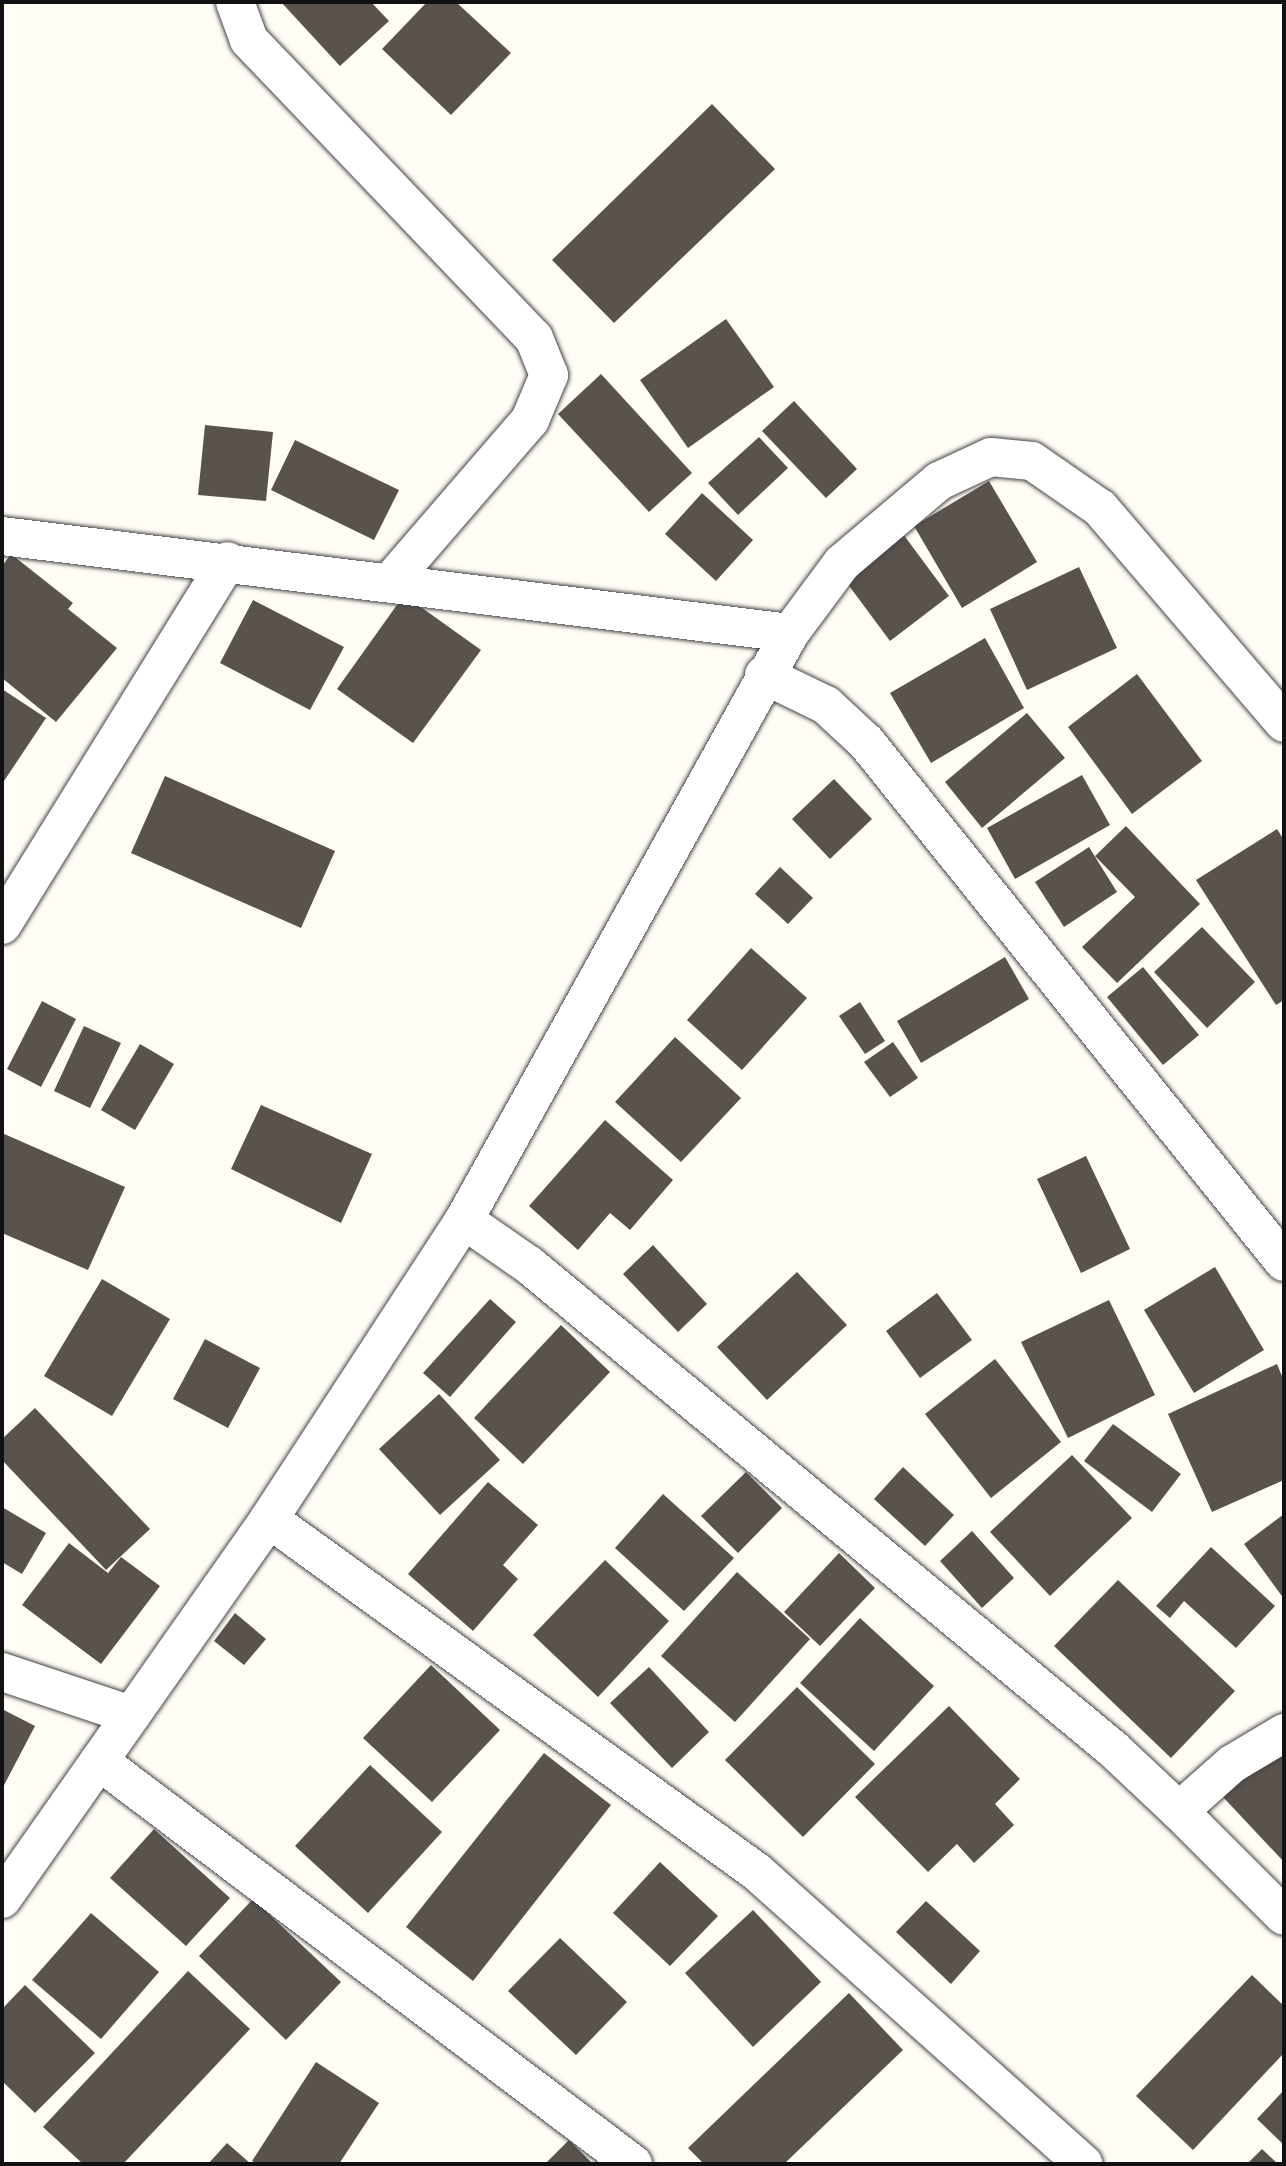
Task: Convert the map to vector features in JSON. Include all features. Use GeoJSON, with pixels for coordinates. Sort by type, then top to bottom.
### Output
{"type":"FeatureCollection","features":[{"type":"Feature","properties":{"kind":"street"},"geometry":{"type":"LineString","coordinates":[[235,2],[249,40],[534,338],[550,375],[530,420],[391,581]]}},
{"type":"Feature","properties":{"kind":"street"},"geometry":{"type":"LineString","coordinates":[[2,1899],[269,1519],[464,1220],[764,675],[790,633],[842,564],[939,481],[991,457],[1032,461],[1100,509],[1284,723]]}},
{"type":"Feature","properties":{"kind":"street"},"geometry":{"type":"LineString","coordinates":[[2,536],[391,581],[790,633]]}},
{"type":"Feature","properties":{"kind":"street"},"geometry":{"type":"LineString","coordinates":[[2,925],[16,879],[228,561]]}},
{"type":"Feature","properties":{"kind":"street"},"geometry":{"type":"LineString","coordinates":[[764,675],[826,705],[866,742],[1278,1241]]}},
{"type":"Feature","properties":{"kind":"street"},"geometry":{"type":"LineString","coordinates":[[464,1220],[530,1265],[1104,1741],[1284,1916]]}},
{"type":"Feature","properties":{"kind":"street"},"geometry":{"type":"LineString","coordinates":[[269,1519],[757,1872],[1084,2164]]}},
{"type":"Feature","properties":{"kind":"street"},"geometry":{"type":"LineString","coordinates":[[2,1672],[131,1715]]}},
{"type":"Feature","properties":{"kind":"street"},"geometry":{"type":"LineString","coordinates":[[1179,1811],[1232,1763],[1284,1733]]}},
{"type":"Feature","properties":{"kind":"street"},"geometry":{"type":"LineString","coordinates":[[99,1761],[633,2164]]}},
{"type":"Feature","properties":{"kind":"building"},"geometry":{"type":"Polygon","coordinates":[[[281,2],[371,2],[389,21],[340,66],[281,2]]]}},
{"type":"Feature","properties":{"kind":"building"},"geometry":{"type":"Polygon","coordinates":[[[427,2],[456,2],[511,53],[451,115],[382,49],[427,2]]]}},
{"type":"Feature","properties":{"kind":"building"},"geometry":{"type":"Polygon","coordinates":[[[712,104],[775,169],[614,323],[552,260],[712,104]]]}},
{"type":"Feature","properties":{"kind":"building"},"geometry":{"type":"Polygon","coordinates":[[[726,319],[774,387],[688,448],[640,380],[726,319]]]}},
{"type":"Feature","properties":{"kind":"building"},"geometry":{"type":"Polygon","coordinates":[[[601,374],[692,473],[649,512],[558,414],[601,374]]]}},
{"type":"Feature","properties":{"kind":"building"},"geometry":{"type":"Polygon","coordinates":[[[794,401],[857,469],[826,498],[762,431],[794,401]]]}},
{"type":"Feature","properties":{"kind":"building"},"geometry":{"type":"Polygon","coordinates":[[[205,425],[273,432],[266,501],[198,495],[205,425]]]}},
{"type":"Feature","properties":{"kind":"building"},"geometry":{"type":"Polygon","coordinates":[[[759,437],[788,468],[738,515],[708,483],[759,437]]]}},
{"type":"Feature","properties":{"kind":"building"},"geometry":{"type":"Polygon","coordinates":[[[295,440],[399,490],[374,540],[271,490],[295,440]]]}},
{"type":"Feature","properties":{"kind":"building"},"geometry":{"type":"Polygon","coordinates":[[[989,481],[1037,562],[962,608],[914,526],[989,481]]]}},
{"type":"Feature","properties":{"kind":"building"},"geometry":{"type":"Polygon","coordinates":[[[702,493],[753,540],[716,581],[665,534],[702,493]]]}},
{"type":"Feature","properties":{"kind":"building"},"geometry":{"type":"Polygon","coordinates":[[[903,534],[949,596],[890,641],[844,579],[903,534]]]}},
{"type":"Feature","properties":{"kind":"building"},"geometry":{"type":"Polygon","coordinates":[[[11,554],[73,603],[68,609],[117,648],[56,722],[2,678],[2,566],[11,554]]]}},
{"type":"Feature","properties":{"kind":"building"},"geometry":{"type":"Polygon","coordinates":[[[1079,567],[1117,648],[1027,690],[990,609],[1079,567]]]}},
{"type":"Feature","properties":{"kind":"building"},"geometry":{"type":"Polygon","coordinates":[[[404,595],[481,650],[413,743],[337,689],[404,595]]]}},
{"type":"Feature","properties":{"kind":"building"},"geometry":{"type":"Polygon","coordinates":[[[253,600],[344,647],[310,710],[220,663],[253,600]]]}},
{"type":"Feature","properties":{"kind":"building"},"geometry":{"type":"Polygon","coordinates":[[[985,638],[1024,708],[931,763],[890,693],[985,638]]]}},
{"type":"Feature","properties":{"kind":"building"},"geometry":{"type":"Polygon","coordinates":[[[1137,674],[1202,761],[1132,814],[1068,727],[1137,674]]]}},
{"type":"Feature","properties":{"kind":"building"},"geometry":{"type":"Polygon","coordinates":[[[2,689],[46,718],[2,784],[2,689]]]}},
{"type":"Feature","properties":{"kind":"building"},"geometry":{"type":"Polygon","coordinates":[[[1027,713],[1065,758],[982,828],[945,782],[1027,713]]]}},
{"type":"Feature","properties":{"kind":"building"},"geometry":{"type":"Polygon","coordinates":[[[1082,775],[1110,825],[1015,879],[987,828],[1082,775]]]}},
{"type":"Feature","properties":{"kind":"building"},"geometry":{"type":"Polygon","coordinates":[[[165,776],[335,851],[301,928],[131,853],[165,776]]]}},
{"type":"Feature","properties":{"kind":"building"},"geometry":{"type":"Polygon","coordinates":[[[834,779],[872,819],[830,859],[792,819],[834,779]]]}},
{"type":"Feature","properties":{"kind":"building"},"geometry":{"type":"Polygon","coordinates":[[[1126,826],[1200,904],[1117,983],[1082,947],[1135,897],[1095,856],[1126,826]]]}},
{"type":"Feature","properties":{"kind":"building"},"geometry":{"type":"Polygon","coordinates":[[[1277,829],[1284,840],[1284,1000],[1276,1005],[1196,880],[1277,829]]]}},
{"type":"Feature","properties":{"kind":"building"},"geometry":{"type":"Polygon","coordinates":[[[1089,847],[1117,892],[1064,927],[1035,882],[1089,847]]]}},
{"type":"Feature","properties":{"kind":"building"},"geometry":{"type":"Polygon","coordinates":[[[780,867],[813,898],[788,924],[755,894],[780,867]]]}},
{"type":"Feature","properties":{"kind":"building"},"geometry":{"type":"Polygon","coordinates":[[[1202,927],[1255,982],[1207,1028],[1154,972],[1202,927]]]}},
{"type":"Feature","properties":{"kind":"building"},"geometry":{"type":"Polygon","coordinates":[[[751,948],[807,998],[742,1070],[687,1020],[751,948]]]}},
{"type":"Feature","properties":{"kind":"building"},"geometry":{"type":"Polygon","coordinates":[[[1005,957],[1029,999],[921,1063],[897,1021],[1005,957]]]}},
{"type":"Feature","properties":{"kind":"building"},"geometry":{"type":"Polygon","coordinates":[[[1143,967],[1199,1035],[1163,1065],[1107,997],[1143,967]]]}},
{"type":"Feature","properties":{"kind":"building"},"geometry":{"type":"Polygon","coordinates":[[[42,1001],[76,1019],[41,1087],[7,1069],[42,1001]]]}},
{"type":"Feature","properties":{"kind":"building"},"geometry":{"type":"Polygon","coordinates":[[[860,1002],[885,1041],[865,1054],[839,1016],[860,1002]]]}},
{"type":"Feature","properties":{"kind":"building"},"geometry":{"type":"Polygon","coordinates":[[[84,1026],[121,1043],[90,1108],[54,1091],[84,1026]]]}},
{"type":"Feature","properties":{"kind":"building"},"geometry":{"type":"Polygon","coordinates":[[[675,1037],[741,1098],[681,1162],[615,1102],[675,1037]]]}},
{"type":"Feature","properties":{"kind":"building"},"geometry":{"type":"Polygon","coordinates":[[[893,1042],[918,1078],[890,1097],[864,1062],[893,1042]]]}},
{"type":"Feature","properties":{"kind":"building"},"geometry":{"type":"Polygon","coordinates":[[[140,1044],[174,1064],[135,1130],[101,1110],[140,1044]]]}},
{"type":"Feature","properties":{"kind":"building"},"geometry":{"type":"Polygon","coordinates":[[[261,1105],[372,1154],[341,1223],[231,1169],[261,1105]]]}},
{"type":"Feature","properties":{"kind":"building"},"geometry":{"type":"Polygon","coordinates":[[[605,1120],[673,1180],[630,1230],[610,1213],[578,1250],[529,1206],[605,1120]]]}},
{"type":"Feature","properties":{"kind":"building"},"geometry":{"type":"Polygon","coordinates":[[[2,1133],[125,1187],[88,1270],[2,1233],[2,1133]]]}},
{"type":"Feature","properties":{"kind":"building"},"geometry":{"type":"Polygon","coordinates":[[[1086,1156],[1130,1249],[1081,1273],[1037,1179],[1086,1156]]]}},
{"type":"Feature","properties":{"kind":"building"},"geometry":{"type":"Polygon","coordinates":[[[653,1245],[707,1304],[678,1332],[623,1274],[653,1245]]]}},
{"type":"Feature","properties":{"kind":"building"},"geometry":{"type":"Polygon","coordinates":[[[1215,1267],[1264,1350],[1194,1393],[1144,1310],[1215,1267]]]}},
{"type":"Feature","properties":{"kind":"building"},"geometry":{"type":"Polygon","coordinates":[[[797,1272],[847,1325],[767,1400],[717,1347],[797,1272]]]}},
{"type":"Feature","properties":{"kind":"building"},"geometry":{"type":"Polygon","coordinates":[[[102,1279],[170,1319],[112,1416],[44,1376],[102,1279]]]}},
{"type":"Feature","properties":{"kind":"building"},"geometry":{"type":"Polygon","coordinates":[[[937,1293],[972,1340],[920,1378],[886,1331],[937,1293]]]}},
{"type":"Feature","properties":{"kind":"building"},"geometry":{"type":"Polygon","coordinates":[[[490,1299],[516,1322],[450,1397],[423,1373],[490,1299]]]}},
{"type":"Feature","properties":{"kind":"building"},"geometry":{"type":"Polygon","coordinates":[[[1109,1300],[1155,1395],[1068,1438],[1021,1342],[1109,1300]]]}},
{"type":"Feature","properties":{"kind":"building"},"geometry":{"type":"Polygon","coordinates":[[[561,1325],[610,1372],[523,1464],[474,1418],[561,1325]]]}},
{"type":"Feature","properties":{"kind":"building"},"geometry":{"type":"Polygon","coordinates":[[[205,1339],[260,1368],[228,1428],[173,1399],[205,1339]]]}},
{"type":"Feature","properties":{"kind":"building"},"geometry":{"type":"Polygon","coordinates":[[[995,1359],[1061,1442],[991,1498],[925,1414],[995,1359]]]}},
{"type":"Feature","properties":{"kind":"building"},"geometry":{"type":"Polygon","coordinates":[[[1277,1364],[1284,1381],[1284,1480],[1212,1512],[1168,1414],[1277,1364]]]}},
{"type":"Feature","properties":{"kind":"building"},"geometry":{"type":"Polygon","coordinates":[[[439,1394],[500,1460],[440,1515],[379,1449],[439,1394]]]}},
{"type":"Feature","properties":{"kind":"building"},"geometry":{"type":"Polygon","coordinates":[[[35,1408],[150,1529],[106,1570],[2,1460],[2,1439],[35,1408]]]}},
{"type":"Feature","properties":{"kind":"building"},"geometry":{"type":"Polygon","coordinates":[[[1113,1424],[1181,1474],[1152,1512],[1084,1461],[1113,1424]]]}},
{"type":"Feature","properties":{"kind":"building"},"geometry":{"type":"Polygon","coordinates":[[[1072,1455],[1132,1518],[1050,1596],[990,1532],[1072,1455]]]}},
{"type":"Feature","properties":{"kind":"building"},"geometry":{"type":"Polygon","coordinates":[[[903,1467],[954,1515],[925,1546],[874,1499],[903,1467]]]}},
{"type":"Feature","properties":{"kind":"building"},"geometry":{"type":"Polygon","coordinates":[[[746,1472],[782,1508],[738,1553],[701,1516],[746,1472]]]}},
{"type":"Feature","properties":{"kind":"building"},"geometry":{"type":"Polygon","coordinates":[[[488,1482],[538,1525],[503,1565],[518,1579],[473,1631],[408,1574],[488,1482]]]}},
{"type":"Feature","properties":{"kind":"building"},"geometry":{"type":"Polygon","coordinates":[[[663,1494],[734,1558],[684,1611],[615,1548],[663,1494]]]}},
{"type":"Feature","properties":{"kind":"building"},"geometry":{"type":"Polygon","coordinates":[[[2,1507],[46,1533],[22,1574],[2,1562],[2,1507]]]}},
{"type":"Feature","properties":{"kind":"building"},"geometry":{"type":"Polygon","coordinates":[[[1284,1514],[1284,1599],[1244,1544],[1284,1514]]]}},
{"type":"Feature","properties":{"kind":"building"},"geometry":{"type":"Polygon","coordinates":[[[972,1531],[1014,1578],[982,1608],[940,1561],[972,1531]]]}},
{"type":"Feature","properties":{"kind":"building"},"geometry":{"type":"Polygon","coordinates":[[[69,1543],[108,1573],[121,1557],[160,1586],[101,1664],[22,1605],[69,1543]]]}},
{"type":"Feature","properties":{"kind":"building"},"geometry":{"type":"Polygon","coordinates":[[[1211,1547],[1275,1606],[1236,1648],[1184,1601],[1170,1618],[1156,1606],[1211,1547]]]}},
{"type":"Feature","properties":{"kind":"building"},"geometry":{"type":"Polygon","coordinates":[[[839,1553],[875,1588],[820,1646],[784,1612],[839,1553]]]}},
{"type":"Feature","properties":{"kind":"building"},"geometry":{"type":"Polygon","coordinates":[[[605,1560],[669,1621],[598,1697],[533,1635],[605,1560]]]}},
{"type":"Feature","properties":{"kind":"building"},"geometry":{"type":"Polygon","coordinates":[[[737,1572],[810,1639],[735,1722],[661,1656],[737,1572]]]}},
{"type":"Feature","properties":{"kind":"building"},"geometry":{"type":"Polygon","coordinates":[[[1118,1580],[1235,1691],[1171,1758],[1054,1646],[1118,1580]]]}},
{"type":"Feature","properties":{"kind":"building"},"geometry":{"type":"Polygon","coordinates":[[[235,1613],[266,1639],[244,1665],[214,1641],[235,1613]]]}},
{"type":"Feature","properties":{"kind":"building"},"geometry":{"type":"Polygon","coordinates":[[[860,1618],[934,1686],[874,1751],[800,1683],[860,1618]]]}},
{"type":"Feature","properties":{"kind":"building"},"geometry":{"type":"Polygon","coordinates":[[[431,1665],[500,1730],[432,1802],[363,1738],[431,1665]]]}},
{"type":"Feature","properties":{"kind":"building"},"geometry":{"type":"Polygon","coordinates":[[[649,1667],[709,1732],[672,1768],[610,1703],[649,1667]]]}},
{"type":"Feature","properties":{"kind":"building"},"geometry":{"type":"Polygon","coordinates":[[[797,1687],[875,1764],[803,1837],[725,1760],[797,1687]]]}},
{"type":"Feature","properties":{"kind":"building"},"geometry":{"type":"Polygon","coordinates":[[[949,1706],[1020,1779],[995,1804],[1014,1825],[974,1863],[957,1844],[928,1872],[855,1797],[949,1706]]]}},
{"type":"Feature","properties":{"kind":"building"},"geometry":{"type":"Polygon","coordinates":[[[2,1709],[35,1726],[2,1789],[2,1709]]]}},
{"type":"Feature","properties":{"kind":"building"},"geometry":{"type":"Polygon","coordinates":[[[1284,1738],[1284,1862],[1223,1797],[1284,1738]]]}},
{"type":"Feature","properties":{"kind":"building"},"geometry":{"type":"Polygon","coordinates":[[[544,1753],[611,1805],[473,1981],[406,1927],[544,1753]]]}},
{"type":"Feature","properties":{"kind":"building"},"geometry":{"type":"Polygon","coordinates":[[[370,1765],[442,1832],[368,1913],[295,1846],[370,1765]]]}},
{"type":"Feature","properties":{"kind":"building"},"geometry":{"type":"Polygon","coordinates":[[[154,1829],[230,1898],[186,1946],[110,1878],[154,1829]]]}},
{"type":"Feature","properties":{"kind":"building"},"geometry":{"type":"Polygon","coordinates":[[[660,1862],[718,1916],[670,1966],[613,1913],[660,1862]]]}},
{"type":"Feature","properties":{"kind":"building"},"geometry":{"type":"Polygon","coordinates":[[[253,1899],[341,1982],[286,2040],[199,1956],[253,1899]]]}},
{"type":"Feature","properties":{"kind":"building"},"geometry":{"type":"Polygon","coordinates":[[[926,1901],[980,1951],[951,1984],[896,1932],[926,1901]]]}},
{"type":"Feature","properties":{"kind":"building"},"geometry":{"type":"Polygon","coordinates":[[[753,1910],[821,1982],[753,2047],[685,1973],[753,1910]]]}},
{"type":"Feature","properties":{"kind":"building"},"geometry":{"type":"Polygon","coordinates":[[[91,1913],[159,1972],[101,2039],[32,1980],[91,1913]]]}},
{"type":"Feature","properties":{"kind":"building"},"geometry":{"type":"Polygon","coordinates":[[[560,1938],[627,2002],[576,2055],[508,1991],[560,1938]]]}},
{"type":"Feature","properties":{"kind":"building"},"geometry":{"type":"Polygon","coordinates":[[[188,1971],[250,2029],[123,2164],[83,2164],[43,2127],[188,1971]]]}},
{"type":"Feature","properties":{"kind":"building"},"geometry":{"type":"Polygon","coordinates":[[[1252,1975],[1284,2006],[1284,2053],[1193,2150],[1136,2096],[1252,1975]]]}},
{"type":"Feature","properties":{"kind":"building"},"geometry":{"type":"Polygon","coordinates":[[[25,1985],[95,2053],[35,2113],[2,2081],[2,2009],[25,1985]]]}},
{"type":"Feature","properties":{"kind":"building"},"geometry":{"type":"Polygon","coordinates":[[[849,1993],[903,2050],[784,2164],[704,2164],[688,2148],[849,1993]]]}},
{"type":"Feature","properties":{"kind":"building"},"geometry":{"type":"Polygon","coordinates":[[[316,2062],[379,2103],[339,2164],[258,2164],[252,2161],[316,2062]]]}},
{"type":"Feature","properties":{"kind":"building"},"geometry":{"type":"Polygon","coordinates":[[[1284,2090],[1284,2145],[1257,2119],[1284,2090]]]}},
{"type":"Feature","properties":{"kind":"building"},"geometry":{"type":"Polygon","coordinates":[[[569,2140],[593,2164],[545,2164],[569,2140]]]}},
{"type":"Feature","properties":{"kind":"building"},"geometry":{"type":"Polygon","coordinates":[[[227,2143],[251,2164],[208,2164],[227,2143]]]}},
{"type":"Feature","properties":{"kind":"building"},"geometry":{"type":"Polygon","coordinates":[[[1262,2149],[1278,2164],[1247,2164],[1262,2149]]]}}]}
